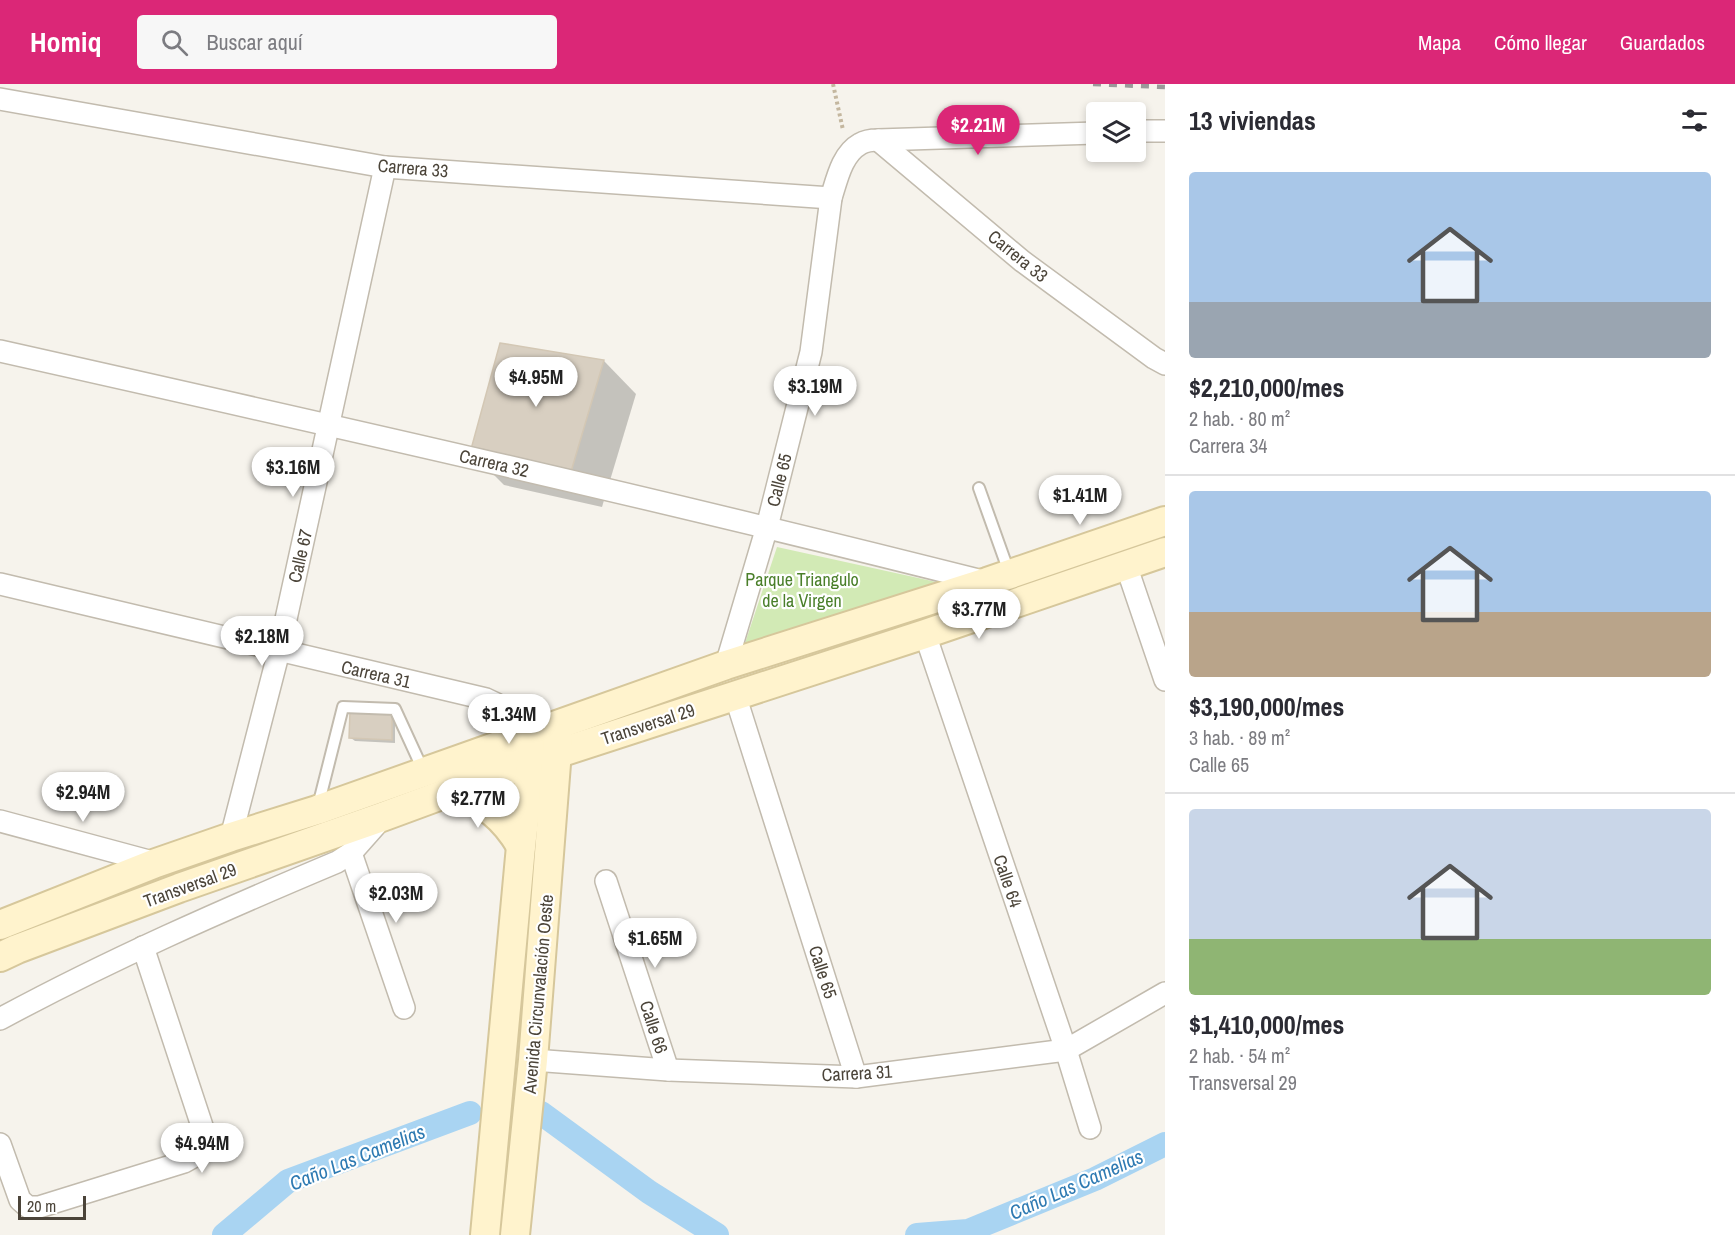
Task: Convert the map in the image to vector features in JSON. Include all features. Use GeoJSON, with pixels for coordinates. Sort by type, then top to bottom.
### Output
{"type":"FeatureCollection","features":[{"type":"Feature","properties":{"kind":"main road","name":"Transversal 29"},"geometry":{"type":"LineString","coordinates":[[0,925],[156,863],[231,837],[317,810],[433,786],[544,758],[925,634],[1009,587],[1165,521]]}},
{"type":"Feature","properties":{"kind":"main road","name":"Transversal 29"},"geometry":{"type":"LineString","coordinates":[[0,957],[179,888],[382,818],[433,786],[546,728],[726,665],[1009,587],[1126,565],[1165,552]]}},
{"type":"Feature","properties":{"kind":"main road"},"geometry":{"type":"LineString","coordinates":[[544,758],[546,728]]}},
{"type":"Feature","properties":{"kind":"main road","name":"Avenida Circunvalación Oeste"},"geometry":{"type":"LineString","coordinates":[[485,1235],[521,846],[544,758]]}},
{"type":"Feature","properties":{"kind":"main road","name":"Avenida Circunvalación Oeste"},"geometry":{"type":"LineString","coordinates":[[515,1235],[533,1060],[544,758]]}},
{"type":"Feature","properties":{"kind":"main road"},"geometry":{"type":"LineString","coordinates":[[433,786],[473,798],[488,807],[501,818],[521,846]]}},
{"type":"Feature","properties":{"kind":"street","name":"Carrera 33"},"geometry":{"type":"LineString","coordinates":[[0,99],[385,167],[831,198]]}},
{"type":"Feature","properties":{"kind":"street"},"geometry":{"type":"LineString","coordinates":[[1146,131],[1165,130]]}},
{"type":"Feature","properties":{"kind":"street"},"geometry":{"type":"LineString","coordinates":[[849,153],[861,142],[878,140],[1086,133]]}},
{"type":"Feature","properties":{"kind":"street","name":"Carrera 33"},"geometry":{"type":"LineString","coordinates":[[878,140],[1022,261],[1165,364]]}},
{"type":"Feature","properties":{"kind":"street","name":"Calle 65"},"geometry":{"type":"LineString","coordinates":[[726,665],[767,527],[811,352],[831,198],[839,173],[849,153]]}},
{"type":"Feature","properties":{"kind":"street","name":"Calle 67"},"geometry":{"type":"LineString","coordinates":[[231,837],[279,651],[385,167]]}},
{"type":"Feature","properties":{"kind":"street","name":"Carrera 32"},"geometry":{"type":"LineString","coordinates":[[0,351],[767,527],[1009,587]]}},
{"type":"Feature","properties":{"kind":"street"},"geometry":{"type":"LineString","coordinates":[[1126,565],[1165,680]]}},
{"type":"Feature","properties":{"kind":"street","name":"Carrera 31"},"geometry":{"type":"LineString","coordinates":[[0,584],[486,699],[546,728]]}},
{"type":"Feature","properties":{"kind":"street","name":"Calle 64"},"geometry":{"type":"LineString","coordinates":[[925,634],[1066,1050],[1090,1128]]}},
{"type":"Feature","properties":{"kind":"street","name":"Calle 65"},"geometry":{"type":"LineString","coordinates":[[735,695],[856,1077]]}},
{"type":"Feature","properties":{"kind":"street"},"geometry":{"type":"LineString","coordinates":[[0,1019],[143,947],[337,862],[351,854],[382,818]]}},
{"type":"Feature","properties":{"kind":"street"},"geometry":{"type":"LineString","coordinates":[[0,821],[156,863]]}},
{"type":"Feature","properties":{"kind":"street"},"geometry":{"type":"LineString","coordinates":[[351,854],[404,1008]]}},
{"type":"Feature","properties":{"kind":"street","name":"Calle 66"},"geometry":{"type":"LineString","coordinates":[[606,881],[668,1070]]}},
{"type":"Feature","properties":{"kind":"street"},"geometry":{"type":"LineString","coordinates":[[0,1144],[20,1200],[28,1207],[39,1207],[184,1162],[200,1153],[204,1132],[143,947]]}},
{"type":"Feature","properties":{"kind":"street","name":"Carrera 31"},"geometry":{"type":"LineString","coordinates":[[533,1060],[668,1070],[856,1077],[1066,1050],[1165,993]]}},
{"type":"Feature","properties":{"kind":"lane"},"geometry":{"type":"LineString","coordinates":[[979,488],[1009,587]]}},
{"type":"Feature","properties":{"kind":"lane"},"geometry":{"type":"LineString","coordinates":[[317,810],[343,707],[395,708],[433,786]]}},
{"type":"Feature","properties":{"kind":"path"},"geometry":{"type":"LineString","coordinates":[[832,84],[849,153]]}},
{"type":"Feature","properties":{"kind":"green space","name":"Parque Triangulo de la Virgen"},"geometry":{"type":"Polygon","coordinates":[[[777,547],[941,583],[744,646],[777,547]]]}},
{"type":"Feature","properties":{"kind":"building"},"geometry":{"type":"Polygon","coordinates":[[[500,343],[604,360],[570,475],[470,453],[500,343]]]}},
{"type":"Feature","properties":{"kind":"building"},"geometry":{"type":"Polygon","coordinates":[[[350,712],[392,713],[392,740],[349,738],[350,712]]]}},
{"type":"Feature","properties":{"kind":"waterway","name":"Caño Las Camelias"},"geometry":{"type":"LineString","coordinates":[[224,1235],[288,1181],[470,1113]]}},
{"type":"Feature","properties":{"kind":"waterway","name":"Caño Las Camelias"},"geometry":{"type":"LineString","coordinates":[[541,1113],[649,1192],[717,1235]]}},
{"type":"Feature","properties":{"kind":"waterway","name":"Caño Las Camelias"},"geometry":{"type":"LineString","coordinates":[[917,1235],[968,1231],[1095,1179],[1165,1144]]}},
{"type":"Feature","properties":{"kind":"railway"},"geometry":{"type":"LineString","coordinates":[[1093,84],[1165,87]]}}]}
